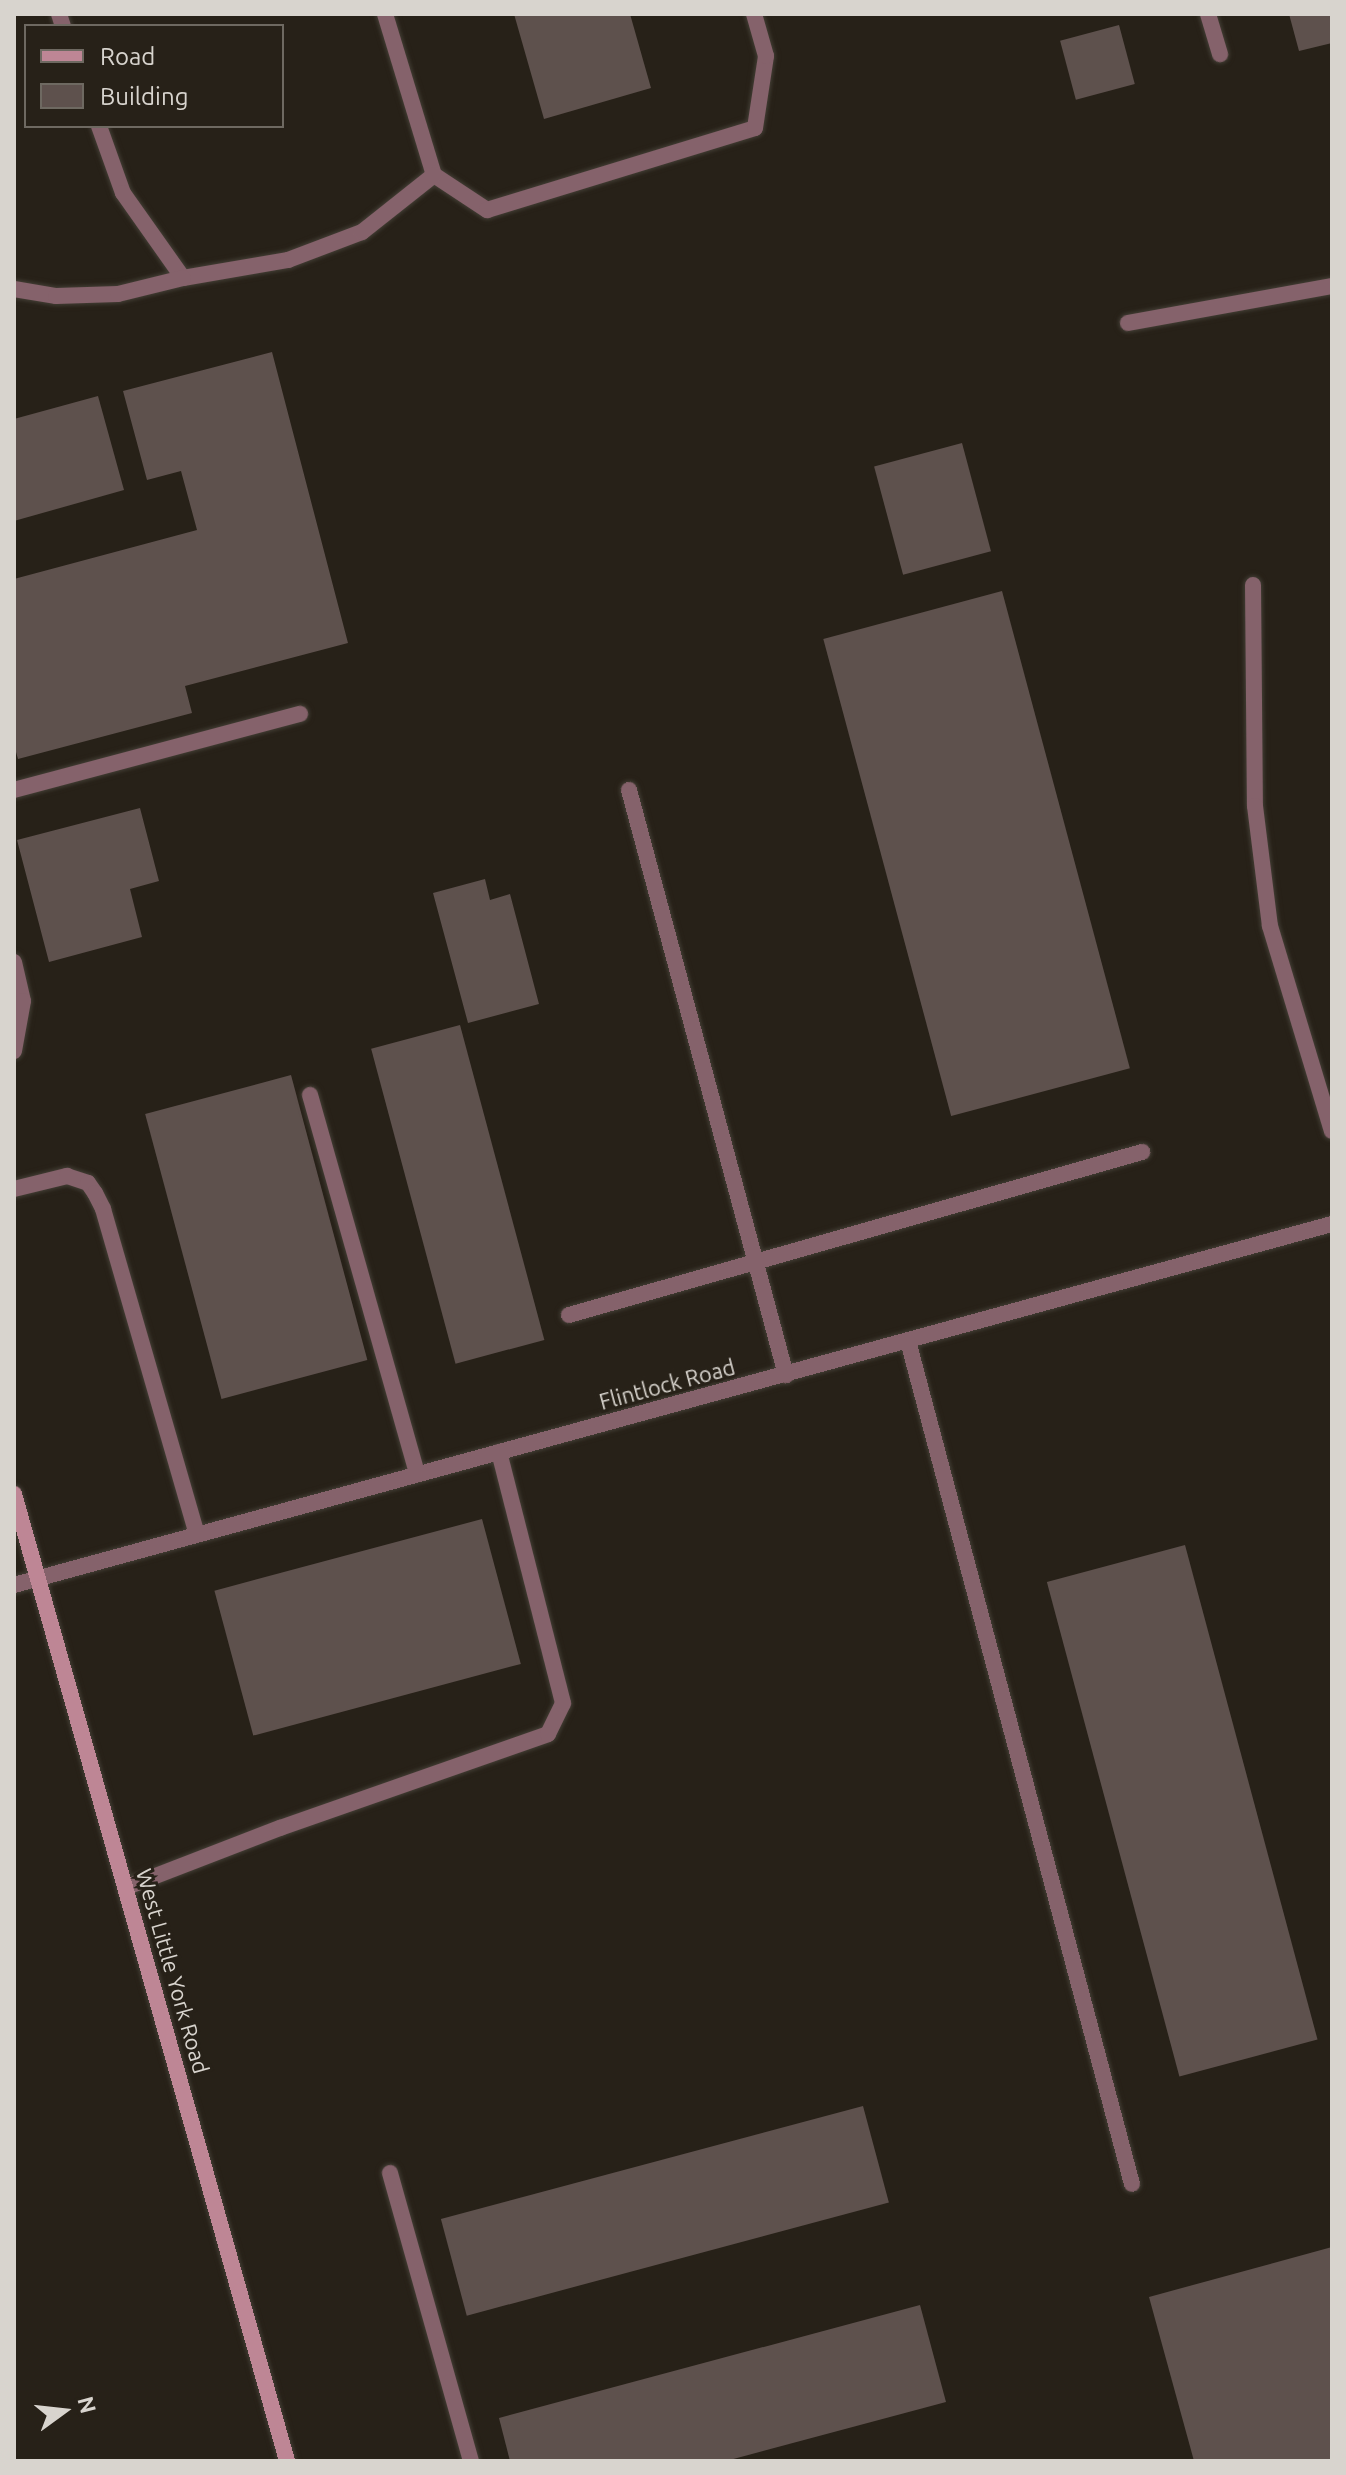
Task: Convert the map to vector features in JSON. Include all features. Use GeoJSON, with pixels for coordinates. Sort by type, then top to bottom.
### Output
{"type":"FeatureCollection","features":[{"type":"Feature","properties":{"kind":"main road","name":"West Little York Road"},"geometry":{"type":"LineString","coordinates":[[14,1494],[287,2461]]}},
{"type":"Feature","properties":{"kind":"street"},"geometry":{"type":"LineString","coordinates":[[385,14],[434,175],[487,210],[755,128],[766,56],[754,14]]}},
{"type":"Feature","properties":{"kind":"street"},"geometry":{"type":"LineString","coordinates":[[1208,14],[1220,54]]}},
{"type":"Feature","properties":{"kind":"street"},"geometry":{"type":"LineString","coordinates":[[100,128],[123,193],[183,278]]}},
{"type":"Feature","properties":{"kind":"street"},"geometry":{"type":"LineString","coordinates":[[14,289],[56,296],[118,294],[183,278],[288,260],[362,232],[434,175]]}},
{"type":"Feature","properties":{"kind":"street"},"geometry":{"type":"LineString","coordinates":[[1128,323],[1332,286]]}},
{"type":"Feature","properties":{"kind":"street"},"geometry":{"type":"LineString","coordinates":[[1253,585],[1255,806],[1270,926],[1332,1131]]}},
{"type":"Feature","properties":{"kind":"street"},"geometry":{"type":"LineString","coordinates":[[14,790],[300,714]]}},
{"type":"Feature","properties":{"kind":"street"},"geometry":{"type":"LineString","coordinates":[[629,790],[786,1375]]}},
{"type":"Feature","properties":{"kind":"street"},"geometry":{"type":"LineString","coordinates":[[14,962],[23,1001],[14,1051]]}},
{"type":"Feature","properties":{"kind":"street"},"geometry":{"type":"LineString","coordinates":[[310,1095],[417,1474]]}},
{"type":"Feature","properties":{"kind":"street"},"geometry":{"type":"LineString","coordinates":[[569,1315],[1142,1152]]}},
{"type":"Feature","properties":{"kind":"street"},"geometry":{"type":"LineString","coordinates":[[14,1189],[48,1179],[77,1178],[88,1183],[99,1201],[197,1534]]}},
{"type":"Feature","properties":{"kind":"street","name":"Flintlock Road"},"geometry":{"type":"LineString","coordinates":[[14,1585],[1332,1224]]}},
{"type":"Feature","properties":{"kind":"street"},"geometry":{"type":"LineString","coordinates":[[908,1341],[1132,2184]]}},
{"type":"Feature","properties":{"kind":"street"},"geometry":{"type":"LineString","coordinates":[[127,1887],[280,1828],[548,1734],[563,1703],[499,1452]]}},
{"type":"Feature","properties":{"kind":"street"},"geometry":{"type":"LineString","coordinates":[[390,2173],[471,2461]]}},
{"type":"Feature","properties":{"kind":"building"},"geometry":{"type":"Polygon","coordinates":[[[514,14],[630,14],[651,88],[544,119],[514,14]]]}},
{"type":"Feature","properties":{"kind":"building"},"geometry":{"type":"Polygon","coordinates":[[[1289,14],[1332,14],[1332,43],[1299,51],[1289,14]]]}},
{"type":"Feature","properties":{"kind":"building"},"geometry":{"type":"Polygon","coordinates":[[[1119,25],[1135,84],[1076,100],[1060,41],[1119,25]]]}},
{"type":"Feature","properties":{"kind":"building"},"geometry":{"type":"Polygon","coordinates":[[[272,352],[348,643],[185,686],[192,713],[18,759],[14,745],[14,579],[197,530],[181,471],[147,480],[123,391],[272,352]]]}},
{"type":"Feature","properties":{"kind":"building"},"geometry":{"type":"Polygon","coordinates":[[[98,396],[124,490],[14,521],[14,419],[98,396]]]}},
{"type":"Feature","properties":{"kind":"building"},"geometry":{"type":"Polygon","coordinates":[[[962,443],[991,551],[903,575],[874,467],[962,443]]]}},
{"type":"Feature","properties":{"kind":"building"},"geometry":{"type":"Polygon","coordinates":[[[1002,591],[1130,1068],[951,1116],[823,639],[1002,591]]]}},
{"type":"Feature","properties":{"kind":"building"},"geometry":{"type":"Polygon","coordinates":[[[140,808],[159,881],[130,889],[142,937],[49,962],[17,840],[140,808]]]}},
{"type":"Feature","properties":{"kind":"building"},"geometry":{"type":"Polygon","coordinates":[[[485,879],[490,900],[510,894],[539,1004],[468,1023],[433,893],[485,879]]]}},
{"type":"Feature","properties":{"kind":"building"},"geometry":{"type":"Polygon","coordinates":[[[460,1025],[544,1340],[456,1364],[371,1049],[460,1025]]]}},
{"type":"Feature","properties":{"kind":"building"},"geometry":{"type":"Polygon","coordinates":[[[291,1075],[367,1360],[221,1399],[145,1114],[291,1075]]]}},
{"type":"Feature","properties":{"kind":"building"},"geometry":{"type":"Polygon","coordinates":[[[482,1519],[521,1664],[253,1736],[214,1591],[482,1519]]]}},
{"type":"Feature","properties":{"kind":"building"},"geometry":{"type":"Polygon","coordinates":[[[1185,1545],[1318,2040],[1179,2077],[1047,1582],[1185,1545]]]}},
{"type":"Feature","properties":{"kind":"building"},"geometry":{"type":"Polygon","coordinates":[[[863,2106],[889,2203],[467,2316],[441,2219],[863,2106]]]}},
{"type":"Feature","properties":{"kind":"building"},"geometry":{"type":"Polygon","coordinates":[[[1332,2247],[1332,2461],[1194,2461],[1149,2297],[1332,2247]]]}},
{"type":"Feature","properties":{"kind":"building"},"geometry":{"type":"Polygon","coordinates":[[[920,2305],[946,2402],[726,2461],[510,2461],[499,2418],[920,2305]]]}}]}
